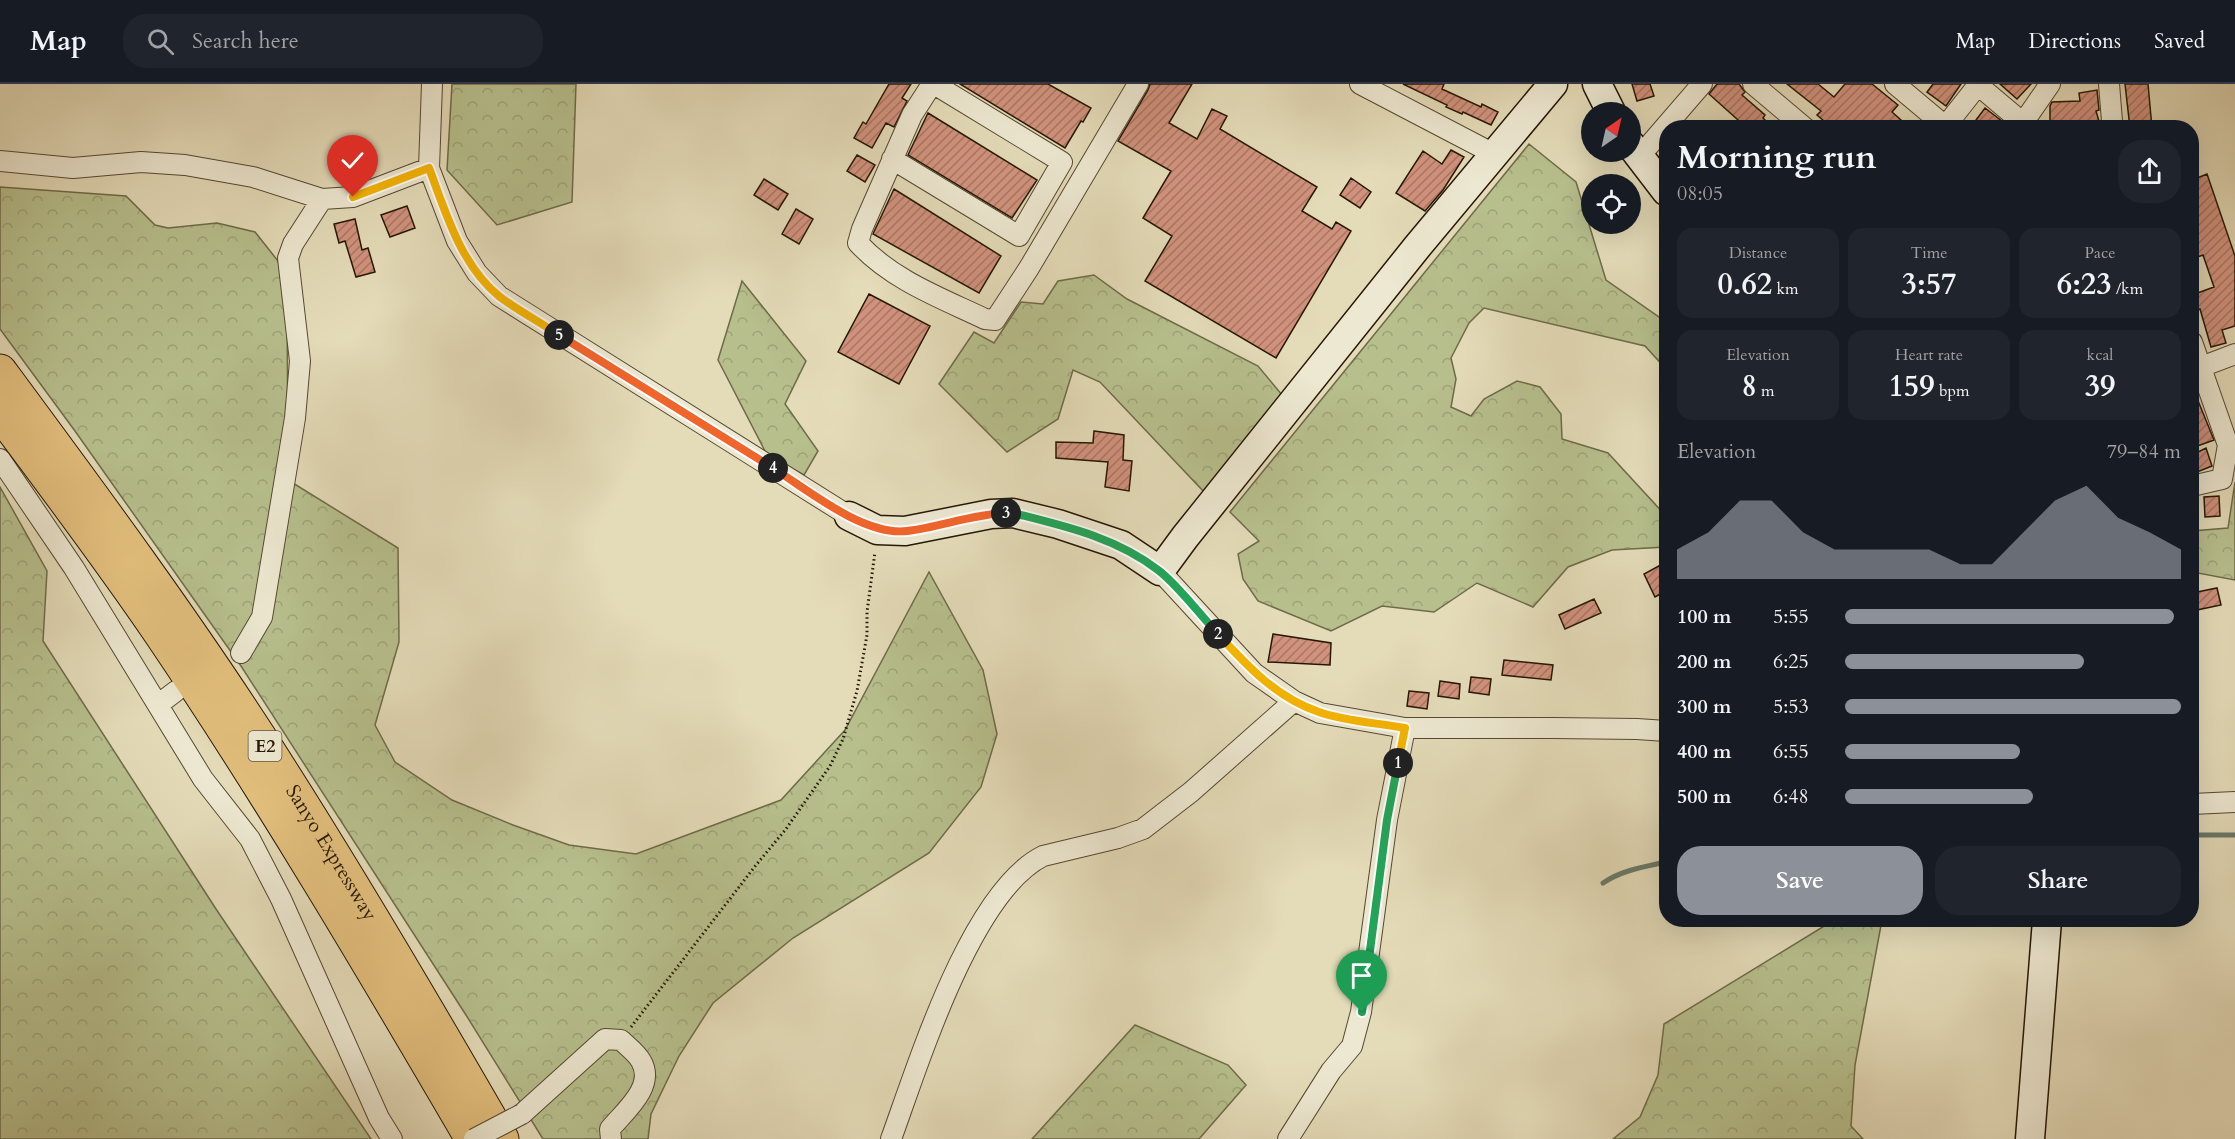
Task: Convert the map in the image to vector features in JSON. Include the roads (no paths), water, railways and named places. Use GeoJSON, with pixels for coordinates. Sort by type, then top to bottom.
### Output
{"type":"FeatureCollection","features":[{"type":"Feature","properties":{"kind":"highway","name":"Sanyo Expressway"},"geometry":{"type":"LineString","coordinates":[[0,371],[179,618],[265,746],[402,964],[501,1139]]}},
{"type":"Feature","properties":{"kind":"highway","name":"Sanyo Expressway"},"geometry":{"type":"LineString","coordinates":[[0,412],[159,633],[244,761],[367,960],[473,1139]]}},
{"type":"Feature","properties":{"kind":"street"},"geometry":{"type":"LineString","coordinates":[[432,84],[429,168],[457,240],[477,273],[499,296],[849,516],[878,530],[905,531],[991,514],[1013,513],[1058,524],[1121,545],[1160,571],[1254,673],[1294,701],[1320,713],[1405,728],[1659,731]]}},
{"type":"Feature","properties":{"kind":"street"},"geometry":{"type":"LineString","coordinates":[[892,159],[1019,236],[1062,162],[933,84],[912,115],[892,159],[862,229],[858,243],[873,259],[906,280],[985,319],[995,320],[1100,151],[1138,84]]}},
{"type":"Feature","properties":{"kind":"street"},"geometry":{"type":"LineString","coordinates":[[1360,84],[1494,154]]}},
{"type":"Feature","properties":{"kind":"street"},"geometry":{"type":"LineString","coordinates":[[1160,571],[1290,406],[1553,84]]}},
{"type":"Feature","properties":{"kind":"street"},"geometry":{"type":"LineString","coordinates":[[1597,84],[1606,102]]}},
{"type":"Feature","properties":{"kind":"street"},"geometry":{"type":"LineString","coordinates":[[1666,120],[1702,84]]}},
{"type":"Feature","properties":{"kind":"street"},"geometry":{"type":"LineString","coordinates":[[1753,84],[1796,120]]}},
{"type":"Feature","properties":{"kind":"street"},"geometry":{"type":"LineString","coordinates":[[1895,84],[1937,120]]}},
{"type":"Feature","properties":{"kind":"street"},"geometry":{"type":"LineString","coordinates":[[2026,120],[2050,84]]}},
{"type":"Feature","properties":{"kind":"street"},"geometry":{"type":"LineString","coordinates":[[2109,84],[2112,120]]}},
{"type":"Feature","properties":{"kind":"street"},"geometry":{"type":"LineString","coordinates":[[1950,120],[1978,85],[2017,120]]}},
{"type":"Feature","properties":{"kind":"street"},"geometry":{"type":"LineString","coordinates":[[1641,145],[1659,127]]}},
{"type":"Feature","properties":{"kind":"street"},"geometry":{"type":"LineString","coordinates":[[1641,159],[1659,182]]}},
{"type":"Feature","properties":{"kind":"street"},"geometry":{"type":"LineString","coordinates":[[0,160],[73,168],[141,162],[185,165],[253,177],[322,199],[353,197],[429,168]]}},
{"type":"Feature","properties":{"kind":"street"},"geometry":{"type":"LineString","coordinates":[[242,653],[262,617],[296,418],[300,361],[288,258],[293,244],[322,199]]}},
{"type":"Feature","properties":{"kind":"street"},"geometry":{"type":"LineString","coordinates":[[2201,367],[2235,354]]}},
{"type":"Feature","properties":{"kind":"street"},"geometry":{"type":"LineString","coordinates":[[2199,361],[2228,445],[2222,479],[2199,484]]}},
{"type":"Feature","properties":{"kind":"street"},"geometry":{"type":"LineString","coordinates":[[0,459],[74,568],[203,779],[250,839],[281,899],[379,1118],[392,1139]]}},
{"type":"Feature","properties":{"kind":"street"},"geometry":{"type":"LineString","coordinates":[[159,704],[176,691]]}},
{"type":"Feature","properties":{"kind":"street"},"geometry":{"type":"LineString","coordinates":[[891,1139],[932,1027],[974,933],[1003,890],[1032,862],[1043,856],[1118,838],[1143,829],[1191,792],[1294,701]]}},
{"type":"Feature","properties":{"kind":"street"},"geometry":{"type":"LineString","coordinates":[[1288,1139],[1331,1071],[1352,1046],[1362,1012],[1387,820],[1405,728]]}},
{"type":"Feature","properties":{"kind":"street"},"geometry":{"type":"LineString","coordinates":[[2199,804],[2235,802]]}},
{"type":"Feature","properties":{"kind":"street"},"geometry":{"type":"LineString","coordinates":[[2030,1139],[2046,927]]}},
{"type":"Feature","properties":{"kind":"street"},"geometry":{"type":"LineString","coordinates":[[473,1139],[522,1114],[604,1039],[621,1040],[641,1060],[645,1075],[642,1090],[610,1129],[610,1139]]}},
{"type":"Feature","properties":{"kind":"waterway"},"geometry":{"type":"LineString","coordinates":[[2199,835],[2235,835]]}},
{"type":"Feature","properties":{"kind":"waterway"},"geometry":{"type":"LineString","coordinates":[[1603,883],[1625,872],[1659,863]]}}]}
